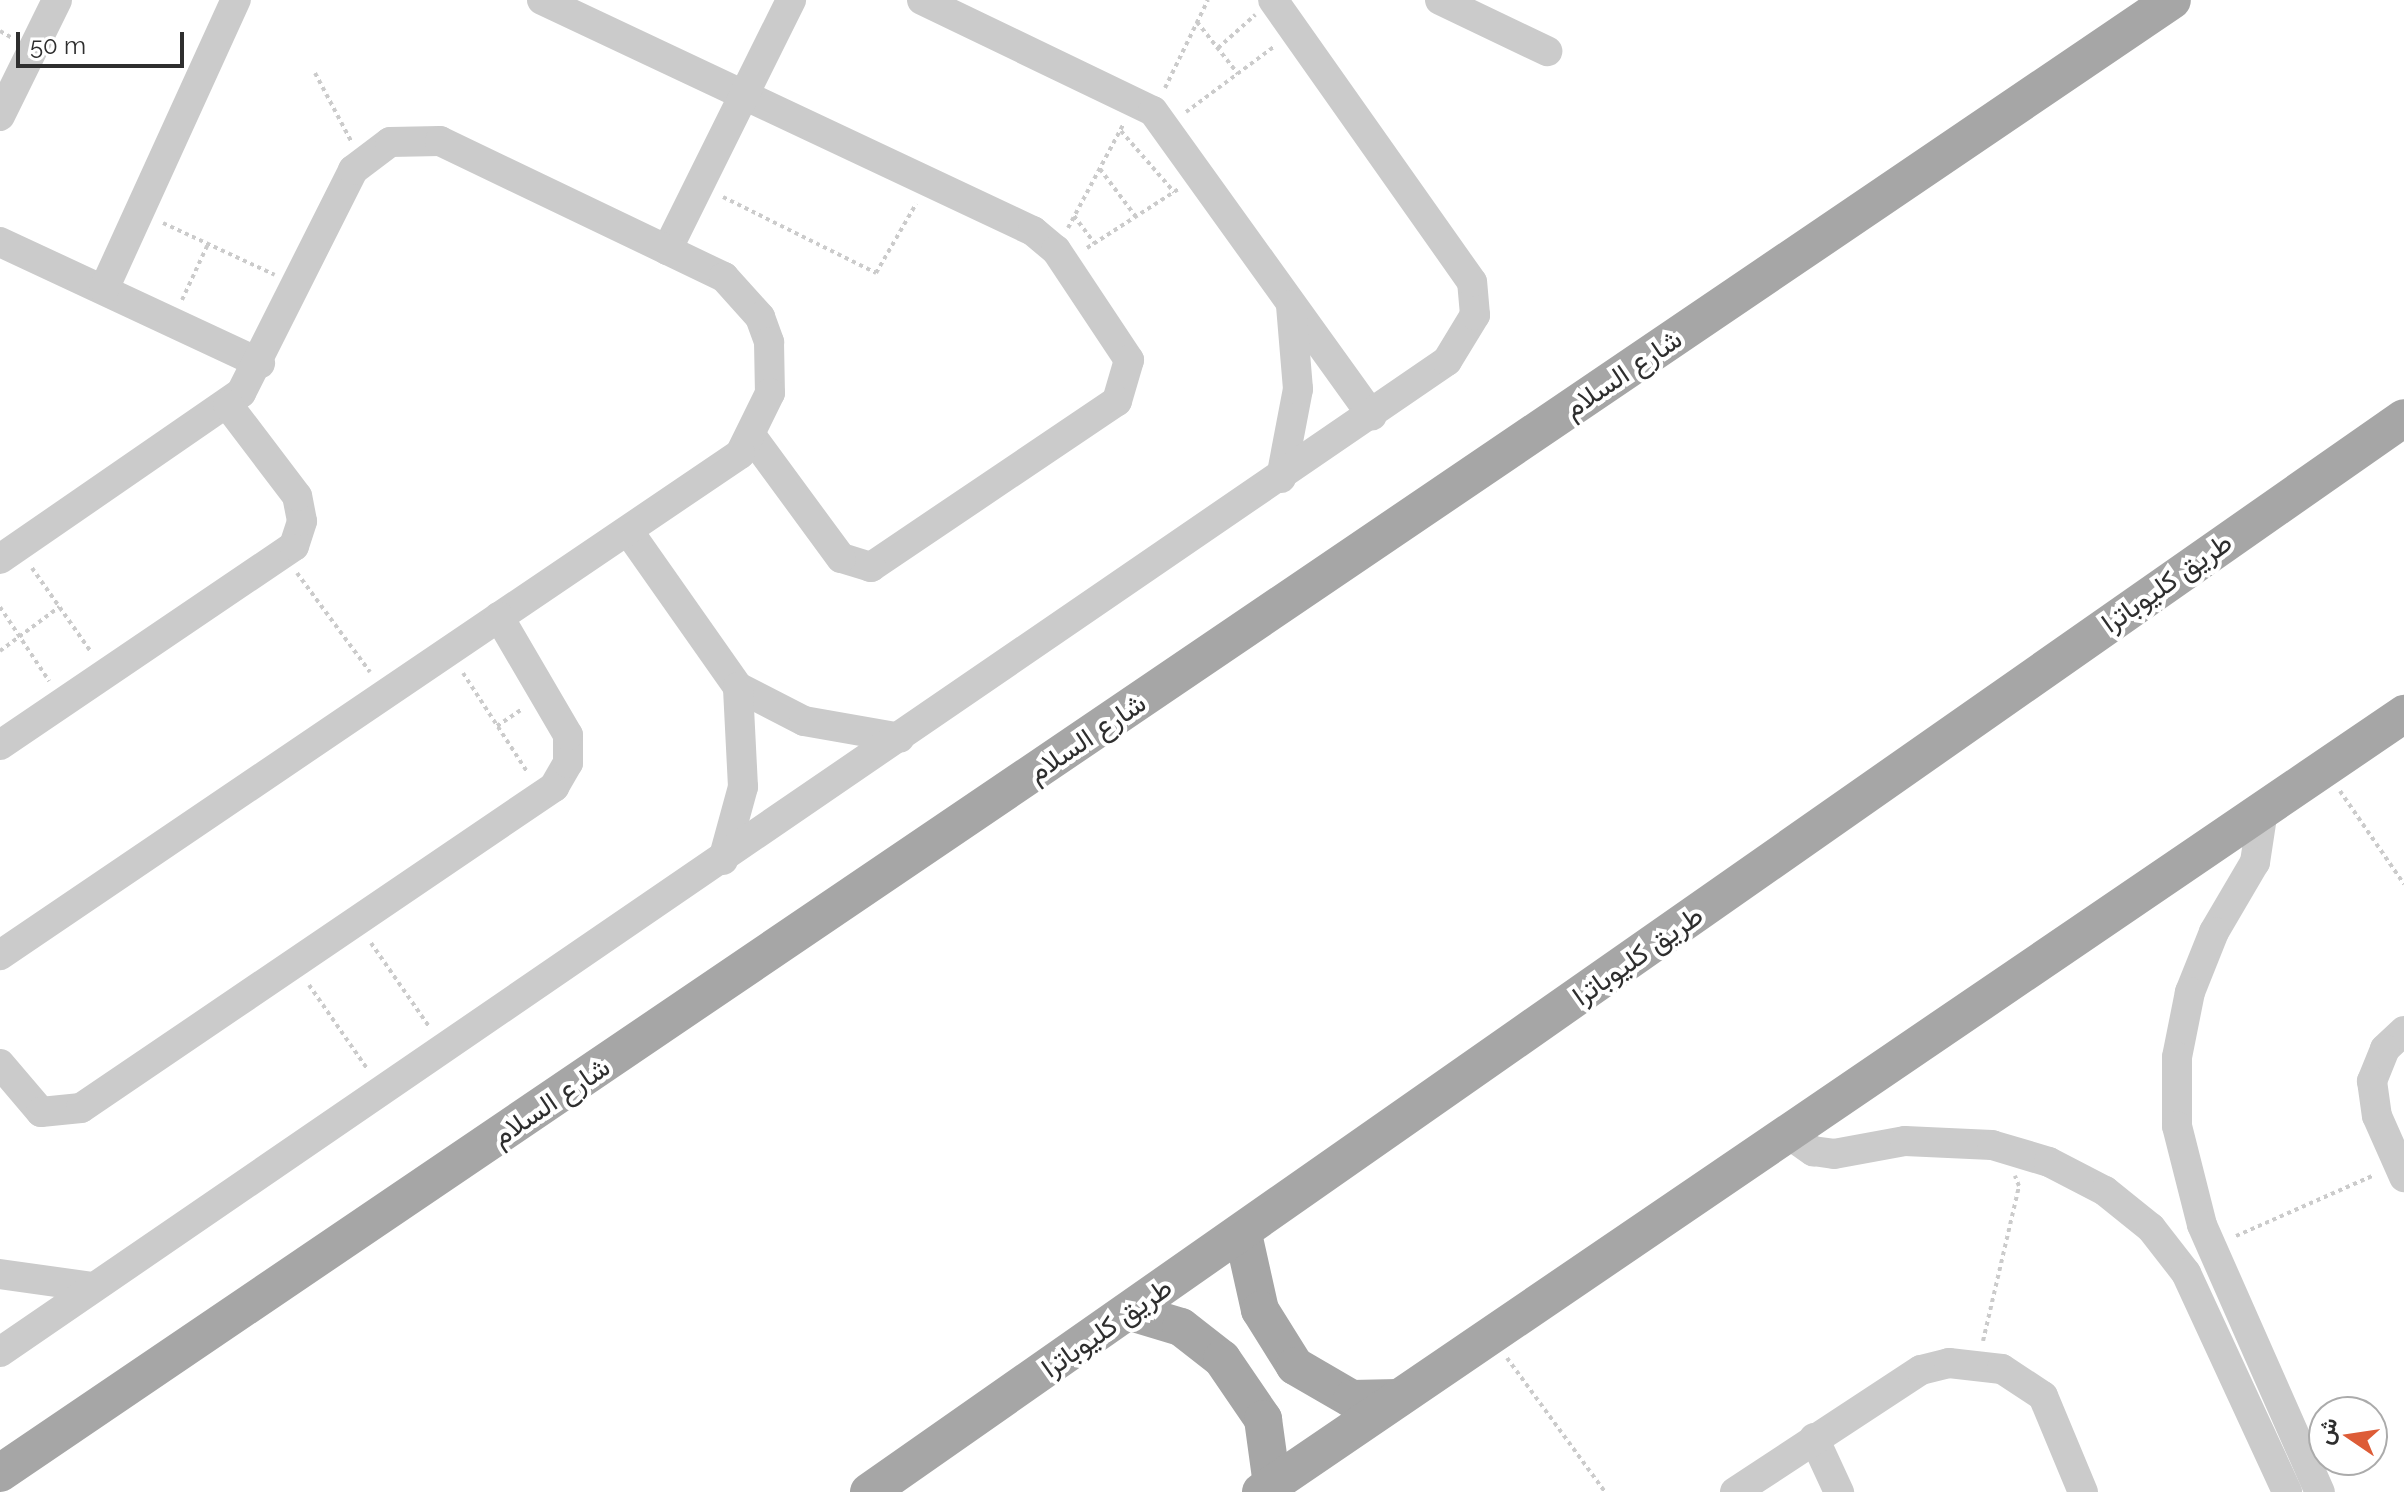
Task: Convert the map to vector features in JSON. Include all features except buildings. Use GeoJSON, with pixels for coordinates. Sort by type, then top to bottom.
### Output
{"type":"FeatureCollection","features":[{"type":"Feature","properties":{"kind":"main road","name":"شارع السلام"},"geometry":{"type":"LineString","coordinates":[[0,1473],[2172,0]]}},
{"type":"Feature","properties":{"kind":"main road","name":"طريق كليوباترا"},"geometry":{"type":"LineString","coordinates":[[869,1492],[1243,1234],[2404,418]]}},
{"type":"Feature","properties":{"kind":"main road"},"geometry":{"type":"LineString","coordinates":[[1267,1488],[2404,714]]}},
{"type":"Feature","properties":{"kind":"main road"},"geometry":{"type":"LineString","coordinates":[[1243,1234],[1256,1300],[1295,1366],[1352,1399],[1398,1398]]}},
{"type":"Feature","properties":{"kind":"main road"},"geometry":{"type":"LineString","coordinates":[[1131,1312],[1181,1327],[1222,1359],[1263,1419],[1267,1488]]}},
{"type":"Feature","properties":{"kind":"street"},"geometry":{"type":"LineString","coordinates":[[0,116],[57,0]]}},
{"type":"Feature","properties":{"kind":"street"},"geometry":{"type":"LineString","coordinates":[[104,289],[236,0]]}},
{"type":"Feature","properties":{"kind":"street"},"geometry":{"type":"LineString","coordinates":[[542,0],[1033,231],[1060,256],[1125,347],[1125,389],[881,563],[860,567],[841,558],[753,438]]}},
{"type":"Feature","properties":{"kind":"street"},"geometry":{"type":"LineString","coordinates":[[667,250],[791,0]]}},
{"type":"Feature","properties":{"kind":"street"},"geometry":{"type":"LineString","coordinates":[[922,0],[1153,112],[1202,174],[1372,416]]}},
{"type":"Feature","properties":{"kind":"street"},"geometry":{"type":"LineString","coordinates":[[1440,0],[1547,51]]}},
{"type":"Feature","properties":{"kind":"street"},"geometry":{"type":"LineString","coordinates":[[0,1352],[1372,416],[1447,361],[1469,331],[1476,298],[1464,268],[1297,30],[1267,5]]}},
{"type":"Feature","properties":{"kind":"street"},"geometry":{"type":"LineString","coordinates":[[0,955],[449,650],[629,532],[753,438],[770,393],[769,342],[760,317],[724,277],[440,141],[398,140],[361,160],[260,363],[228,405],[9,553]]}},
{"type":"Feature","properties":{"kind":"street"},"geometry":{"type":"LineString","coordinates":[[0,242],[260,363]]}},
{"type":"Feature","properties":{"kind":"street"},"geometry":{"type":"LineString","coordinates":[[1281,478],[1298,389],[1290,299]]}},
{"type":"Feature","properties":{"kind":"street"},"geometry":{"type":"LineString","coordinates":[[0,745],[284,555],[300,531],[297,496],[228,405]]}},
{"type":"Feature","properties":{"kind":"street"},"geometry":{"type":"LineString","coordinates":[[629,532],[738,687],[804,721],[900,738]]}},
{"type":"Feature","properties":{"kind":"street"},"geometry":{"type":"LineString","coordinates":[[0,1064],[29,1104],[68,1114],[542,796],[562,776],[568,735],[499,617]]}},
{"type":"Feature","properties":{"kind":"street"},"geometry":{"type":"LineString","coordinates":[[723,860],[743,787],[738,687]]}},
{"type":"Feature","properties":{"kind":"street"},"geometry":{"type":"LineString","coordinates":[[2263,810],[2255,862],[2214,932],[2182,1023],[2177,1126],[2207,1236],[2320,1492]]}},
{"type":"Feature","properties":{"kind":"street"},"geometry":{"type":"LineString","coordinates":[[2401,1171],[2377,1116],[2372,1081],[2385,1049],[2404,1031]]}},
{"type":"Feature","properties":{"kind":"street"},"geometry":{"type":"LineString","coordinates":[[1787,1133],[1823,1153],[1934,1140],[2020,1152],[2105,1191],[2171,1249],[2287,1492]]}},
{"type":"Feature","properties":{"kind":"street"},"geometry":{"type":"LineString","coordinates":[[2171,1249],[2181,1224],[2207,1236]]}},
{"type":"Feature","properties":{"kind":"street"},"geometry":{"type":"LineString","coordinates":[[0,1274],[93,1287]]}},
{"type":"Feature","properties":{"kind":"street"},"geometry":{"type":"LineString","coordinates":[[1735,1492],[1921,1370],[1978,1363],[2043,1396],[2083,1492]]}},
{"type":"Feature","properties":{"kind":"street"},"geometry":{"type":"LineString","coordinates":[[1814,1438],[1839,1492]]}},
{"type":"Feature","properties":{"kind":"path"},"geometry":{"type":"LineString","coordinates":[[1153,112],[1208,0]]}},
{"type":"Feature","properties":{"kind":"path"},"geometry":{"type":"LineString","coordinates":[[1218,48],[1267,5]]}},
{"type":"Feature","properties":{"kind":"path"},"geometry":{"type":"LineString","coordinates":[[1197,22],[1238,74]]}},
{"type":"Feature","properties":{"kind":"path"},"geometry":{"type":"LineString","coordinates":[[1060,256],[1074,216],[1121,131],[1153,112],[1238,74],[1297,30]]}},
{"type":"Feature","properties":{"kind":"path"},"geometry":{"type":"LineString","coordinates":[[315,73],[361,160]]}},
{"type":"Feature","properties":{"kind":"path"},"geometry":{"type":"LineString","coordinates":[[1121,131],[1174,192]]}},
{"type":"Feature","properties":{"kind":"path"},"geometry":{"type":"LineString","coordinates":[[1100,169],[1136,217]]}},
{"type":"Feature","properties":{"kind":"path"},"geometry":{"type":"LineString","coordinates":[[1060,256],[1094,243],[1202,174]]}},
{"type":"Feature","properties":{"kind":"path"},"geometry":{"type":"LineString","coordinates":[[699,186],[876,273],[928,180]]}},
{"type":"Feature","properties":{"kind":"path"},"geometry":{"type":"LineString","coordinates":[[139,212],[297,285]]}},
{"type":"Feature","properties":{"kind":"path"},"geometry":{"type":"LineString","coordinates":[[1074,216],[1094,243]]}},
{"type":"Feature","properties":{"kind":"path"},"geometry":{"type":"LineString","coordinates":[[172,321],[208,244]]}},
{"type":"Feature","properties":{"kind":"path"},"geometry":{"type":"LineString","coordinates":[[9,553],[60,607],[106,674]]}},
{"type":"Feature","properties":{"kind":"path"},"geometry":{"type":"LineString","coordinates":[[284,555],[386,693]]}},
{"type":"Feature","properties":{"kind":"path"},"geometry":{"type":"LineString","coordinates":[[0,607],[63,703]]}},
{"type":"Feature","properties":{"kind":"path"},"geometry":{"type":"LineString","coordinates":[[0,651],[60,607]]}},
{"type":"Feature","properties":{"kind":"path"},"geometry":{"type":"LineString","coordinates":[[449,650],[542,796]]}},
{"type":"Feature","properties":{"kind":"path"},"geometry":{"type":"LineString","coordinates":[[2325,768],[2404,884]]}},
{"type":"Feature","properties":{"kind":"path"},"geometry":{"type":"LineString","coordinates":[[356,922],[444,1048]]}},
{"type":"Feature","properties":{"kind":"path"},"geometry":{"type":"LineString","coordinates":[[294,964],[383,1090]]}},
{"type":"Feature","properties":{"kind":"path"},"geometry":{"type":"LineString","coordinates":[[1978,1363],[2019,1186],[2013,1184],[2020,1152]]}},
{"type":"Feature","properties":{"kind":"path"},"geometry":{"type":"LineString","coordinates":[[2207,1236],[2401,1171]]}},
{"type":"Feature","properties":{"kind":"path"},"geometry":{"type":"LineString","coordinates":[[1489,1334],[1605,1492]]}}]}
